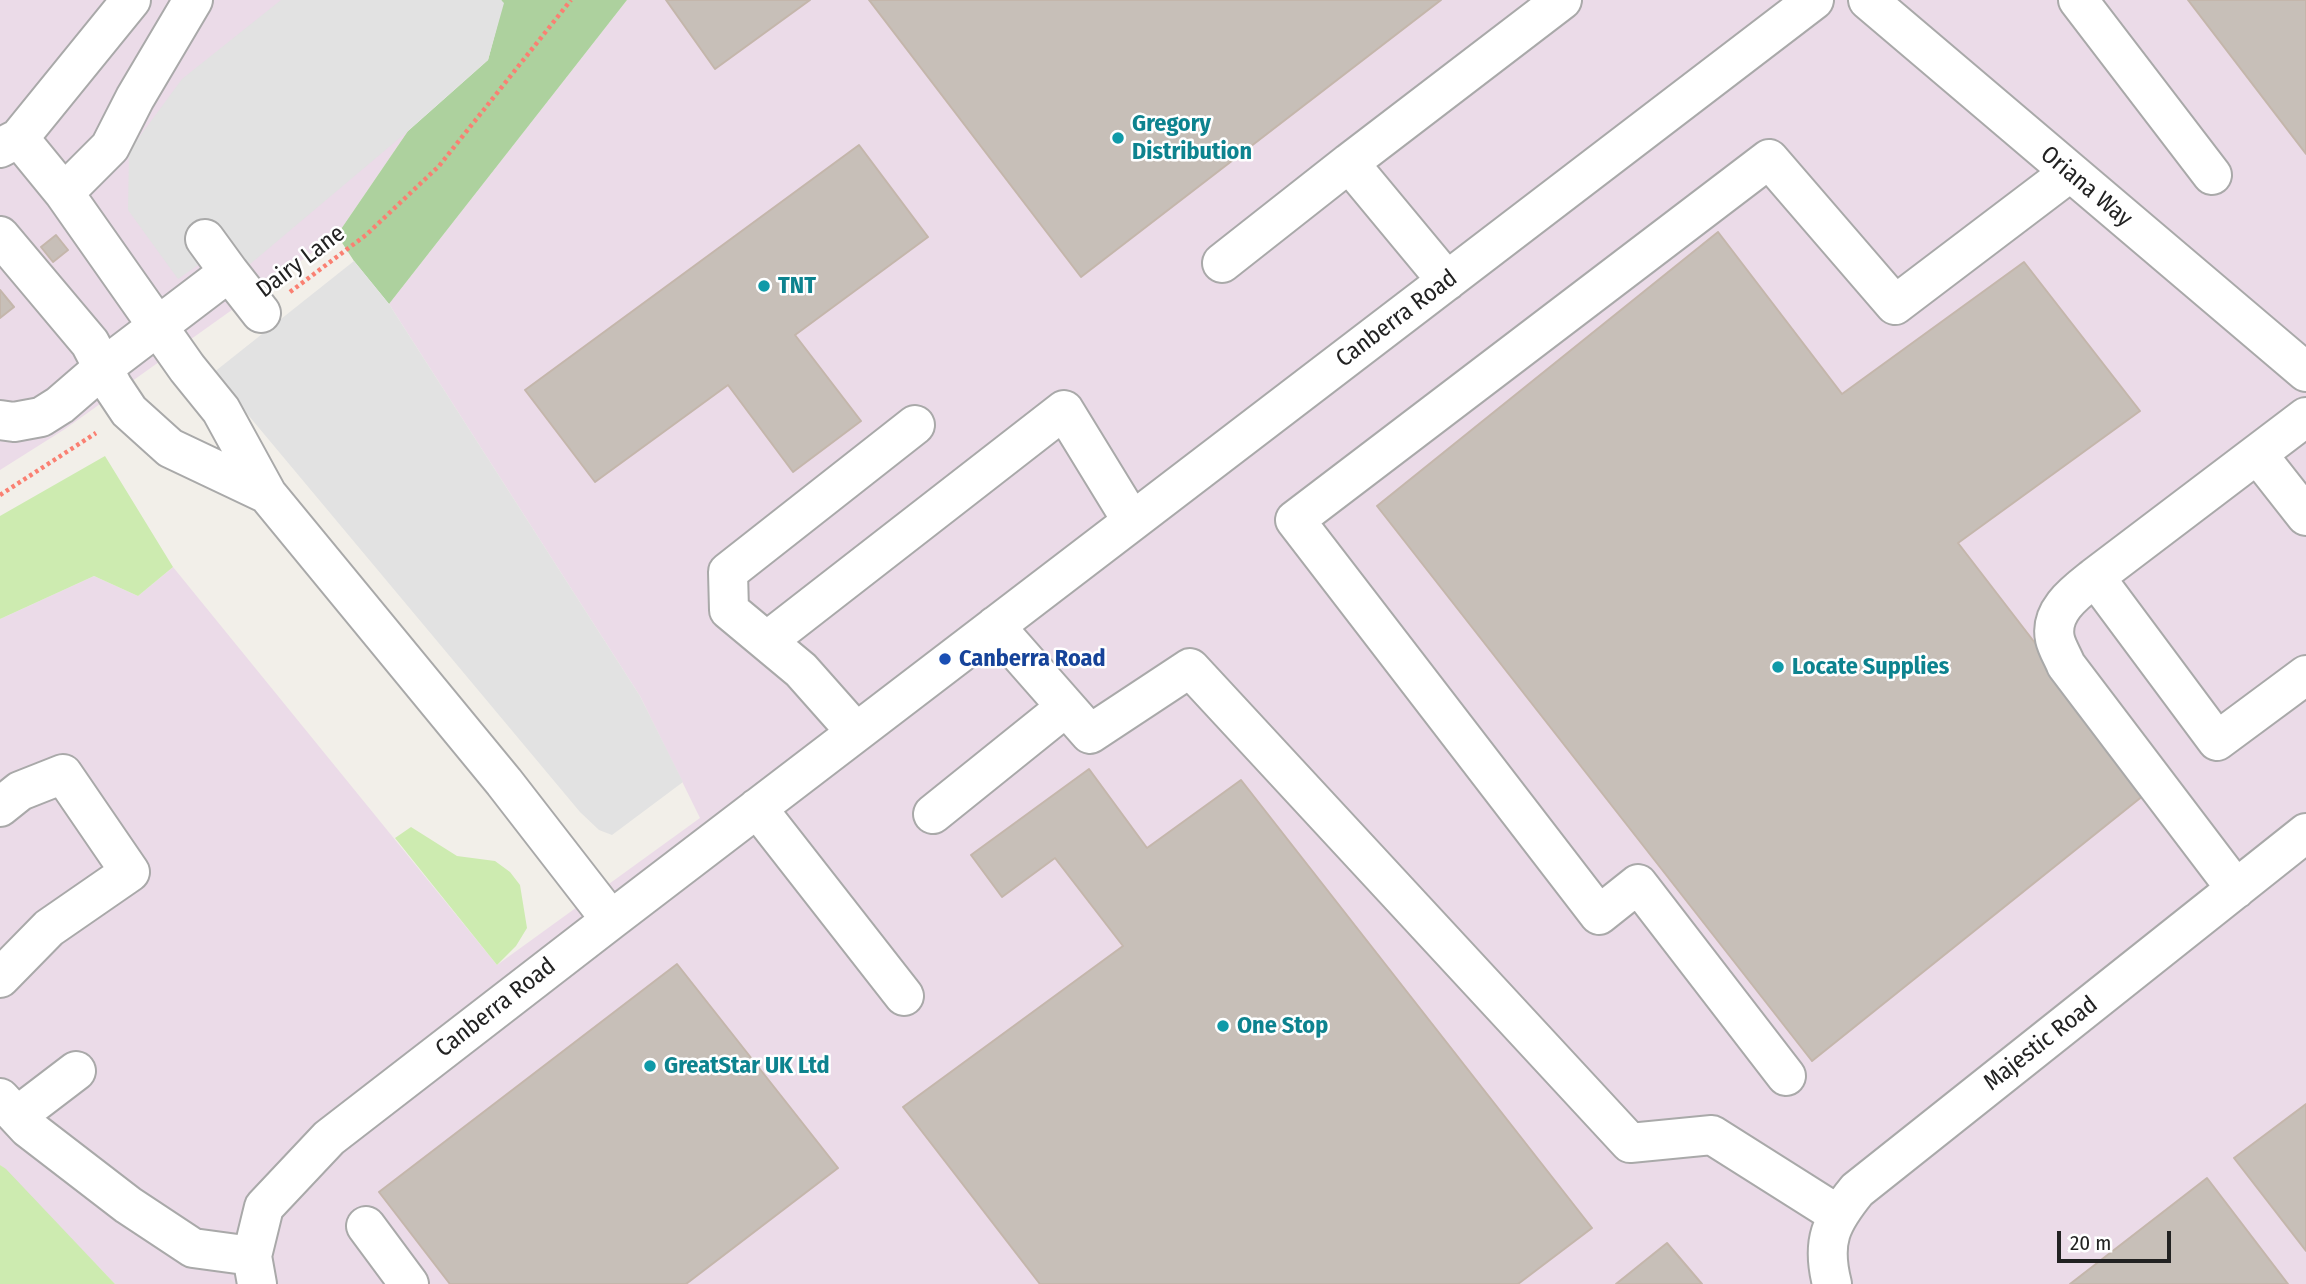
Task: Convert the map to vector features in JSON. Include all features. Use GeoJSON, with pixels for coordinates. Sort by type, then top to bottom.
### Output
{"type":"FeatureCollection","features":[{"type":"Feature","properties":{"kind":"street"},"geometry":{"type":"LineString","coordinates":[[131,0],[10,143],[64,193],[187,368],[221,410],[267,494],[504,782],[611,920]]}},
{"type":"Feature","properties":{"kind":"street"},"geometry":{"type":"LineString","coordinates":[[64,193],[110,147],[135,98],[193,0]]}},
{"type":"Feature","properties":{"kind":"street"},"geometry":{"type":"LineString","coordinates":[[1222,263],[1562,0]]}},
{"type":"Feature","properties":{"kind":"street","name":"Canberra Road"},"geometry":{"type":"LineString","coordinates":[[254,1270],[264,1207],[329,1138],[1814,0]]}},
{"type":"Feature","properties":{"kind":"street"},"geometry":{"type":"LineString","coordinates":[[2078,0],[2212,175]]}},
{"type":"Feature","properties":{"kind":"street","name":"Oriana Way"},"geometry":{"type":"LineString","coordinates":[[1872,1],[2069,173],[2306,372]]}},
{"type":"Feature","properties":{"kind":"street"},"geometry":{"type":"LineString","coordinates":[[1786,1076],[1637,884],[1599,915],[1295,520],[1769,159],[1895,305],[2069,173]]}},
{"type":"Feature","properties":{"kind":"street"},"geometry":{"type":"LineString","coordinates":[[1349,163],[1447,281]]}},
{"type":"Feature","properties":{"kind":"street"},"geometry":{"type":"LineString","coordinates":[[0,236],[90,343],[129,411],[170,448],[267,494]]}},
{"type":"Feature","properties":{"kind":"street"},"geometry":{"type":"LineString","coordinates":[[205,239],[261,313]]}},
{"type":"Feature","properties":{"kind":"street"},"geometry":{"type":"LineString","coordinates":[[0,421],[14,422],[41,417],[60,405],[104,367],[229,272]]}},
{"type":"Feature","properties":{"kind":"street"},"geometry":{"type":"LineString","coordinates":[[767,640],[1063,410],[1132,521]]}},
{"type":"Feature","properties":{"kind":"street"},"geometry":{"type":"LineString","coordinates":[[2236,889],[2066,665],[2054,638],[2058,616],[2068,598],[2306,417]]}},
{"type":"Feature","properties":{"kind":"street"},"geometry":{"type":"LineString","coordinates":[[856,732],[802,670],[729,610],[728,572],[915,425]]}},
{"type":"Feature","properties":{"kind":"street"},"geometry":{"type":"LineString","coordinates":[[2258,455],[2306,516]]}},
{"type":"Feature","properties":{"kind":"street"},"geometry":{"type":"LineString","coordinates":[[2095,578],[2217,741],[2306,675]]}},
{"type":"Feature","properties":{"kind":"street"},"geometry":{"type":"LineString","coordinates":[[995,626],[1090,734],[1190,668],[1630,1143],[1712,1135],[1837,1214]]}},
{"type":"Feature","properties":{"kind":"street"},"geometry":{"type":"LineString","coordinates":[[933,814],[1066,707]]}},
{"type":"Feature","properties":{"kind":"street"},"geometry":{"type":"LineString","coordinates":[[0,807],[20,791],[63,774],[130,872],[48,928],[0,978]]}},
{"type":"Feature","properties":{"kind":"street"},"geometry":{"type":"LineString","coordinates":[[757,808],[904,996]]}},
{"type":"Feature","properties":{"kind":"street","name":"Majestic Road"},"geometry":{"type":"LineString","coordinates":[[1832,1284],[1827,1243],[1837,1214],[1857,1190],[2306,833]]}},
{"type":"Feature","properties":{"kind":"street"},"geometry":{"type":"LineString","coordinates":[[76,1071],[8,1107],[29,1128],[128,1205],[193,1248],[254,1270]]}},
{"type":"Feature","properties":{"kind":"street"},"geometry":{"type":"LineString","coordinates":[[366,1226],[409,1284]]}},
{"type":"Feature","properties":{"kind":"path","name":"Dairy Lane"},"geometry":{"type":"LineString","coordinates":[[261,313],[366,235],[439,166],[571,0]]}},
{"type":"Feature","properties":{"kind":"path"},"geometry":{"type":"LineString","coordinates":[[0,495],[129,411]]}},
{"type":"Feature","properties":{"kind":"shaded area"},"geometry":{"type":"Polygon","coordinates":[[[0,0],[501,0],[337,235],[65,429],[0,470],[0,0]]]}},
{"type":"Feature","properties":{"kind":"shaded area"},"geometry":{"type":"Polygon","coordinates":[[[281,0],[501,0],[504,3],[488,60],[408,131],[249,265],[230,243],[178,279],[128,210],[129,151],[182,79],[281,0]]]}},
{"type":"Feature","properties":{"kind":"shaded area"},"geometry":{"type":"Polygon","coordinates":[[[627,0],[2306,0],[2306,1284],[115,1284],[0,1165],[0,619],[94,576],[138,596],[173,567],[497,965],[700,818],[640,696],[389,304],[627,0]]]}},
{"type":"Feature","properties":{"kind":"shaded area"},"geometry":{"type":"Polygon","coordinates":[[[354,261],[389,304],[640,696],[683,782],[612,835],[599,830],[580,812],[213,373],[354,261]]]}},
{"type":"Feature","properties":{"kind":"green space"},"geometry":{"type":"Polygon","coordinates":[[[501,0],[627,0],[389,304],[337,235],[408,131],[488,60],[503,3],[501,0]]]}},
{"type":"Feature","properties":{"kind":"green space"},"geometry":{"type":"Polygon","coordinates":[[[105,456],[173,567],[138,596],[94,576],[0,619],[0,516],[105,456]]]}},
{"type":"Feature","properties":{"kind":"green space"},"geometry":{"type":"Polygon","coordinates":[[[411,827],[457,856],[495,861],[510,872],[520,885],[527,928],[516,946],[497,965],[395,838],[411,827]]]}},
{"type":"Feature","properties":{"kind":"green space"},"geometry":{"type":"Polygon","coordinates":[[[0,1165],[6,1169],[115,1284],[0,1284],[0,1165]]]}},
{"type":"Feature","properties":{"kind":"building"},"geometry":{"type":"Polygon","coordinates":[[[666,0],[810,0],[715,69],[666,0]]]}},
{"type":"Feature","properties":{"kind":"building","name":"Gregory Distribution"},"geometry":{"type":"Polygon","coordinates":[[[869,0],[1441,0],[1081,277],[869,0]]]}},
{"type":"Feature","properties":{"kind":"building"},"geometry":{"type":"Polygon","coordinates":[[[2188,0],[2306,0],[2306,154],[2188,0]]]}},
{"type":"Feature","properties":{"kind":"building","name":"TNT"},"geometry":{"type":"Polygon","coordinates":[[[859,145],[928,237],[795,335],[861,421],[793,472],[728,385],[595,482],[525,390],[859,145]]]}},
{"type":"Feature","properties":{"kind":"building","name":"Locate Supplies"},"geometry":{"type":"Polygon","coordinates":[[[1718,232],[1842,394],[2024,262],[2140,411],[1958,543],[2149,791],[1812,1061],[1377,506],[1718,232]]]}},
{"type":"Feature","properties":{"kind":"building"},"geometry":{"type":"Polygon","coordinates":[[[56,235],[68,250],[53,262],[41,247],[56,235]]]}},
{"type":"Feature","properties":{"kind":"building"},"geometry":{"type":"Polygon","coordinates":[[[0,290],[14,307],[0,318],[0,290]]]}},
{"type":"Feature","properties":{"kind":"building","name":"One Stop"},"geometry":{"type":"Polygon","coordinates":[[[1089,769],[1147,848],[1241,780],[1592,1228],[1518,1284],[1040,1284],[903,1107],[1123,946],[1055,858],[1002,897],[971,855],[1089,769]]]}},
{"type":"Feature","properties":{"kind":"building","name":"GreatStar UK Ltd"},"geometry":{"type":"Polygon","coordinates":[[[677,964],[838,1168],[686,1284],[450,1284],[379,1192],[677,964]]]}},
{"type":"Feature","properties":{"kind":"building"},"geometry":{"type":"Polygon","coordinates":[[[2306,1104],[2306,1251],[2234,1158],[2306,1104]]]}},
{"type":"Feature","properties":{"kind":"building"},"geometry":{"type":"Polygon","coordinates":[[[2207,1178],[2288,1284],[2070,1284],[2207,1178]]]}},
{"type":"Feature","properties":{"kind":"building"},"geometry":{"type":"Polygon","coordinates":[[[1667,1243],[1702,1284],[1616,1284],[1667,1243]]]}},
{"type":"Feature","properties":{"kind":"place","name":"Gregory Distribution"},"geometry":{"type":"Point","coordinates":[1118,138]}},
{"type":"Feature","properties":{"kind":"place","name":"TNT"},"geometry":{"type":"Point","coordinates":[764,286]}},
{"type":"Feature","properties":{"kind":"place","name":"Canberra Road"},"geometry":{"type":"Point","coordinates":[945,659]}},
{"type":"Feature","properties":{"kind":"place","name":"Locate Supplies"},"geometry":{"type":"Point","coordinates":[1778,667]}},
{"type":"Feature","properties":{"kind":"place","name":"One Stop"},"geometry":{"type":"Point","coordinates":[1223,1026]}},
{"type":"Feature","properties":{"kind":"place","name":"GreatStar UK Ltd"},"geometry":{"type":"Point","coordinates":[650,1066]}}]}
